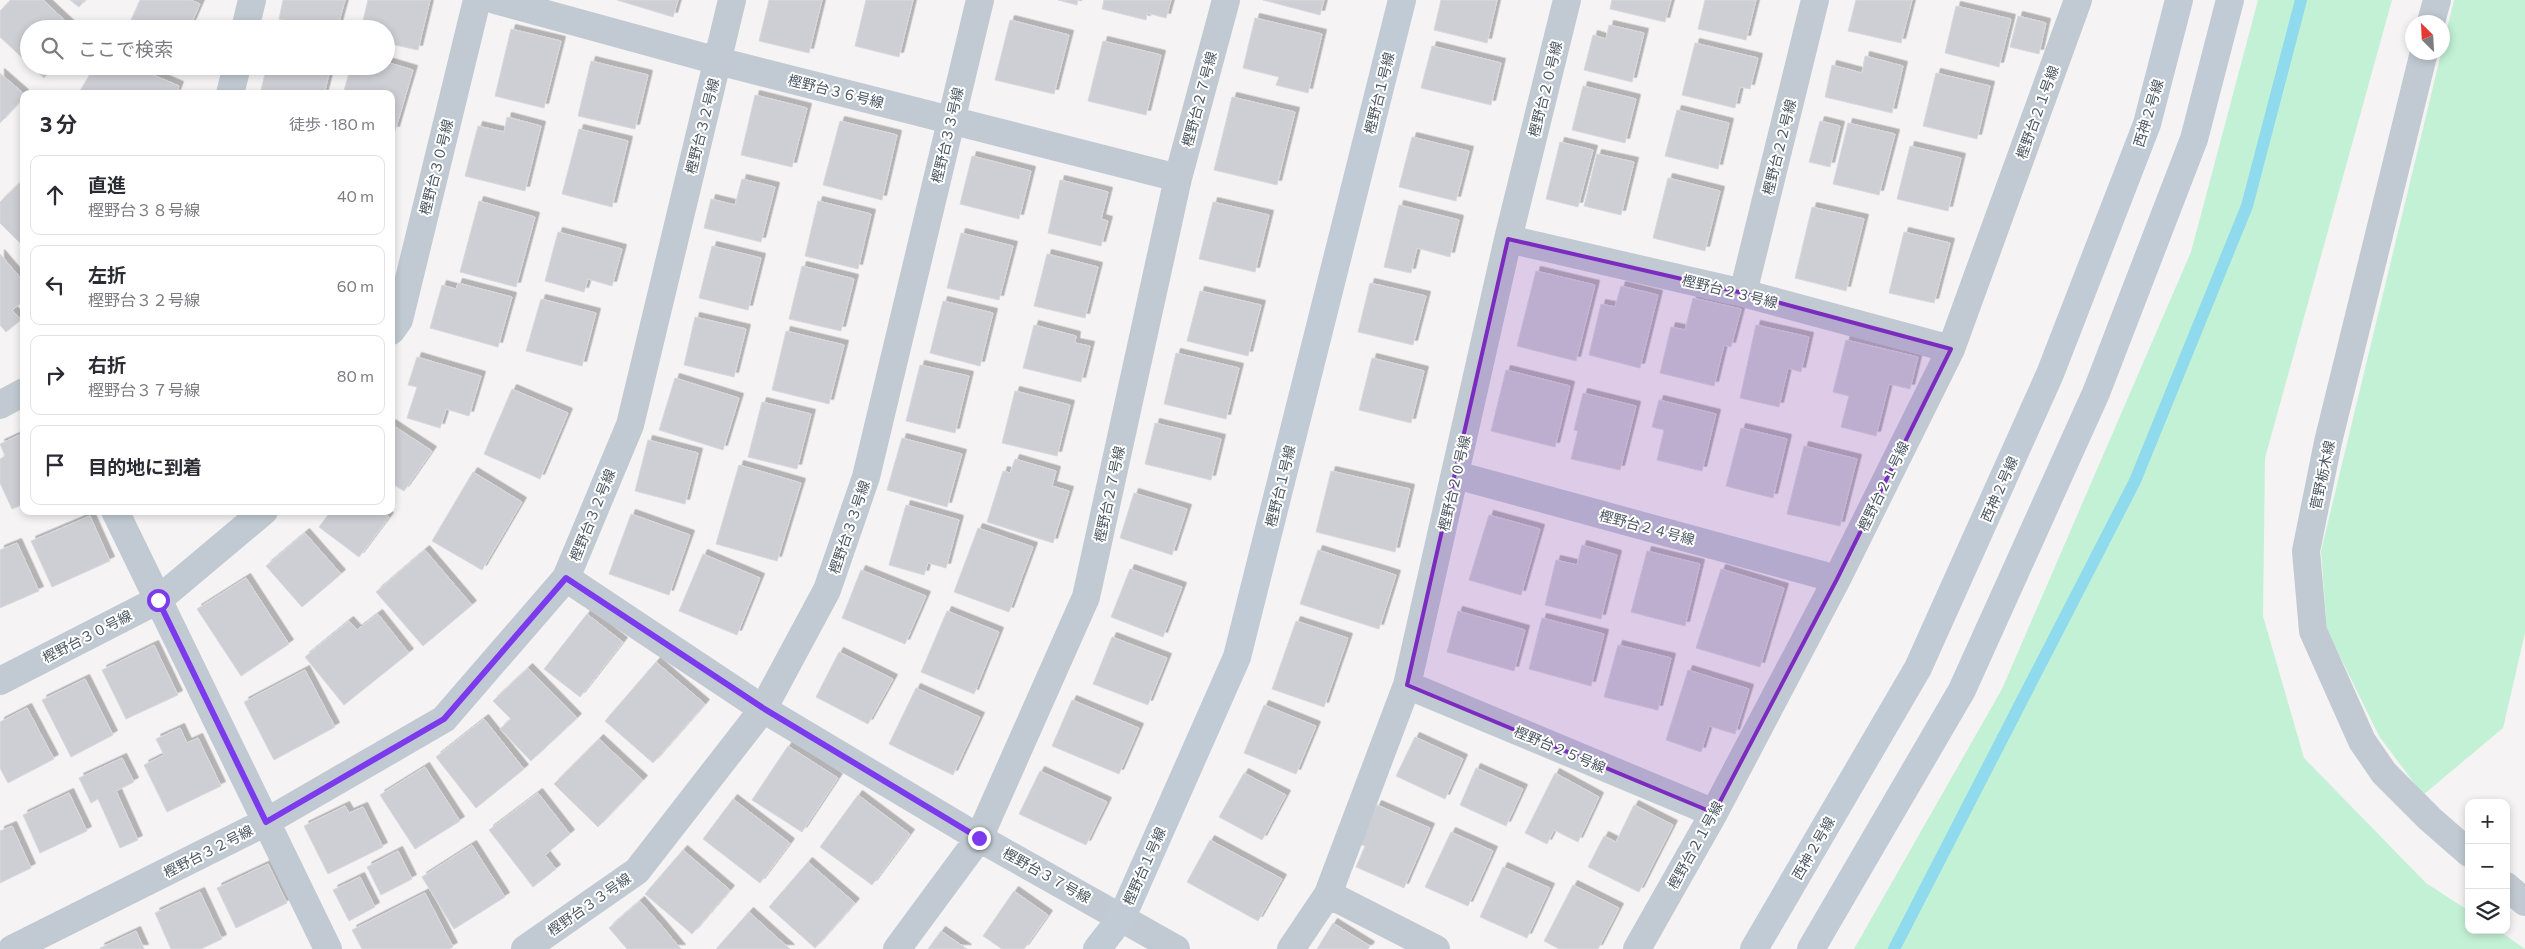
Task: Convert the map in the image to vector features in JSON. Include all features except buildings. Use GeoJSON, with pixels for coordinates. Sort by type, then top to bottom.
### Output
{"type":"FeatureCollection","features":[{"type":"Feature","properties":{"kind":"street"},"geometry":{"type":"LineString","coordinates":[[247,20],[252,0]]}},
{"type":"Feature","properties":{"kind":"street","name":"樫野台３０号線"},"geometry":{"type":"LineString","coordinates":[[395,326],[399,320],[477,0]]}},
{"type":"Feature","properties":{"kind":"street","name":"樫野台３６号線"},"geometry":{"type":"LineString","coordinates":[[495,0],[718,61],[1178,178]]}},
{"type":"Feature","properties":{"kind":"street","name":"樫野台３２号線"},"geometry":{"type":"LineString","coordinates":[[12,949],[266,822],[444,719],[566,578],[630,425],[732,0]]}},
{"type":"Feature","properties":{"kind":"street","name":"樫野台３３号線"},"geometry":{"type":"LineString","coordinates":[[524,949],[638,871],[763,708],[827,590],[866,477],[980,0]]}},
{"type":"Feature","properties":{"kind":"street","name":"樫野台２７号線"},"geometry":{"type":"LineString","coordinates":[[897,949],[979,838],[1086,597],[1178,178],[1226,0]]}},
{"type":"Feature","properties":{"kind":"street","name":"樫野台１号線"},"geometry":{"type":"LineString","coordinates":[[1097,949],[1122,917],[1237,657],[1402,0]]}},
{"type":"Feature","properties":{"kind":"street","name":"樫野台２０号線"},"geometry":{"type":"LineString","coordinates":[[1291,949],[1328,894],[1407,685],[1508,239],[1567,0]]}},
{"type":"Feature","properties":{"kind":"street","name":"樫野台２２号線"},"geometry":{"type":"LineString","coordinates":[[1743,294],[1815,0]]}},
{"type":"Feature","properties":{"kind":"street","name":"樫野台２１号線"},"geometry":{"type":"LineString","coordinates":[[1637,949],[1714,813],[1837,579],[1951,349],[2078,0]]}},
{"type":"Feature","properties":{"kind":"street","name":"西神２号線"},"geometry":{"type":"LineString","coordinates":[[1754,949],[1918,668],[2050,374],[2147,124],[2179,0]]}},
{"type":"Feature","properties":{"kind":"street"},"geometry":{"type":"LineString","coordinates":[[1811,949],[1962,690],[2096,393],[2194,139],[2230,0]]}},
{"type":"Feature","properties":{"kind":"street"},"geometry":{"type":"LineString","coordinates":[[2433,15],[2437,0]]}},
{"type":"Feature","properties":{"kind":"street","name":"菅野栃木線"},"geometry":{"type":"LineString","coordinates":[[2422,60],[2328,442],[2306,551],[2313,631],[2362,741],[2384,773],[2430,819],[2465,850]]}},
{"type":"Feature","properties":{"kind":"street"},"geometry":{"type":"LineString","coordinates":[[231,90],[235,75]]}},
{"type":"Feature","properties":{"kind":"street","name":"樫野台２３号線"},"geometry":{"type":"LineString","coordinates":[[1508,239],[1743,294],[1951,349]]}},
{"type":"Feature","properties":{"kind":"street"},"geometry":{"type":"LineString","coordinates":[[0,405],[20,394]]}},
{"type":"Feature","properties":{"kind":"street","name":"樫野台２４号線"},"geometry":{"type":"LineString","coordinates":[[1456,475],[1837,579]]}},
{"type":"Feature","properties":{"kind":"street"},"geometry":{"type":"LineString","coordinates":[[117,515],[328,949]]}},
{"type":"Feature","properties":{"kind":"street","name":"樫野台３０号線"},"geometry":{"type":"LineString","coordinates":[[0,681],[158,600],[259,515]]}},
{"type":"Feature","properties":{"kind":"street","name":"樫野台３７号線"},"geometry":{"type":"LineString","coordinates":[[566,578],[763,708],[979,838],[1122,917]]}},
{"type":"Feature","properties":{"kind":"street","name":"樫野台２５号線"},"geometry":{"type":"LineString","coordinates":[[1407,685],[1714,813]]}},
{"type":"Feature","properties":{"kind":"street"},"geometry":{"type":"LineString","coordinates":[[2510,889],[2525,902]]}},
{"type":"Feature","properties":{"kind":"street"},"geometry":{"type":"LineString","coordinates":[[1328,894],[1436,949]]}},
{"type":"Feature","properties":{"kind":"street"},"geometry":{"type":"LineString","coordinates":[[1122,917],[1176,949]]}},
{"type":"Feature","properties":{"kind":"highlighted area"},"geometry":{"type":"Polygon","coordinates":[[[1508,239],[1743,293],[1951,349],[1837,579],[1714,813],[1407,685],[1508,239]]]}},
{"type":"Feature","properties":{"kind":"green space"},"geometry":{"type":"Polygon","coordinates":[[[2258,0],[2392,0],[2265,458],[2263,616],[2304,758],[2426,883],[2465,908],[2465,934],[2504,934],[2525,949],[1854,949],[2002,689],[2191,252],[2258,0]]]}},
{"type":"Feature","properties":{"kind":"green space"},"geometry":{"type":"Polygon","coordinates":[[[2454,0],[2525,0],[2525,633],[2503,728],[2423,795],[2379,736],[2327,630],[2321,551],[2440,60],[2450,60],[2450,17],[2454,0]]]}},
{"type":"Feature","properties":{"kind":"waterway"},"geometry":{"type":"LineString","coordinates":[[1894,949],[2135,481],[2247,206],[2301,0]]}},
{"type":"Feature","properties":{"kind":"route"},"geometry":{"type":"LineString","coordinates":[[158,600],[266,822],[444,719],[566,578],[763,708],[979,838]]}}]}
